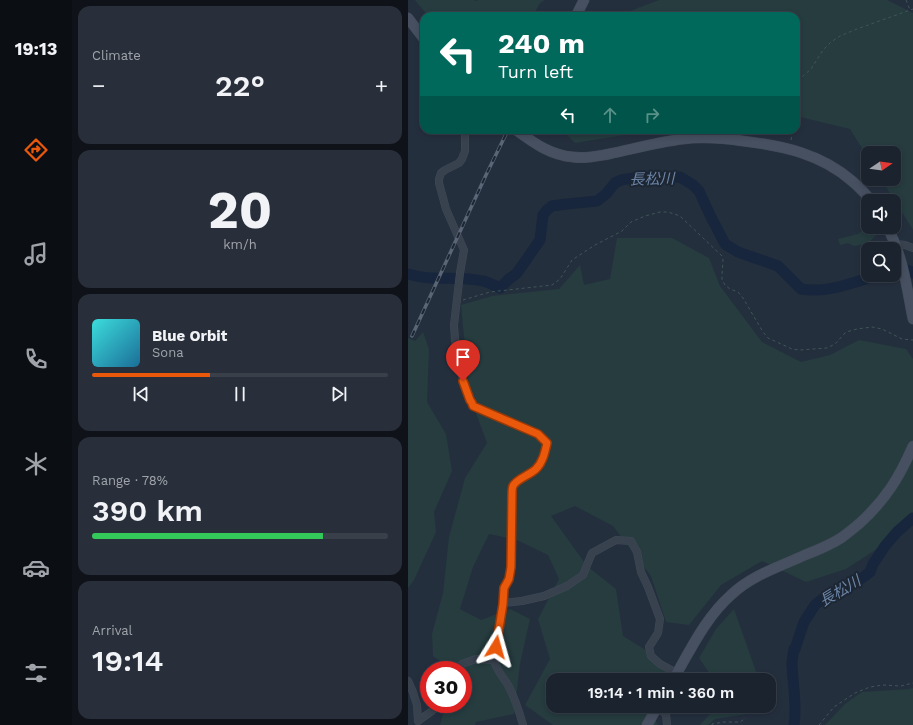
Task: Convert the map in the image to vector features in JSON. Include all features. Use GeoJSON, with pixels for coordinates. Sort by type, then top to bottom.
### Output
{"type":"FeatureCollection","features":[{"type":"Feature","properties":{"kind":"main road"},"geometry":{"type":"LineString","coordinates":[[578,12],[584,0]]}},
{"type":"Feature","properties":{"kind":"main road"},"geometry":{"type":"LineString","coordinates":[[408,18],[420,34]]}},
{"type":"Feature","properties":{"kind":"main road"},"geometry":{"type":"LineString","coordinates":[[523,134],[544,149],[559,155],[574,158],[587,158],[696,137],[718,138],[764,144],[789,149],[818,158],[852,181],[865,194]]}},
{"type":"Feature","properties":{"kind":"main road"},"geometry":{"type":"LineString","coordinates":[[901,264],[913,320]]}},
{"type":"Feature","properties":{"kind":"main road"},"geometry":{"type":"LineString","coordinates":[[677,673],[713,614],[731,594],[755,577],[827,545],[853,529],[875,509],[884,498],[904,467],[913,446]]}},
{"type":"Feature","properties":{"kind":"main road"},"geometry":{"type":"LineString","coordinates":[[647,725],[654,713]]}},
{"type":"Feature","properties":{"kind":"street"},"geometry":{"type":"LineString","coordinates":[[465,134],[465,152],[462,159],[459,163],[444,170],[439,179],[446,210],[464,250],[454,325],[455,340],[463,381],[473,406],[538,434],[547,443],[544,457],[536,468],[513,485],[511,567],[509,579],[504,588],[503,604],[494,660],[495,666],[507,683],[514,698],[523,725]]}},
{"type":"Feature","properties":{"kind":"street"},"geometry":{"type":"LineString","coordinates":[[901,245],[913,248]]}},
{"type":"Feature","properties":{"kind":"street"},"geometry":{"type":"LineString","coordinates":[[503,604],[544,596],[567,586],[583,575],[592,553],[616,540],[631,541],[636,552],[641,572],[648,586],[660,619],[658,633],[649,647],[651,656],[671,673]]}},
{"type":"Feature","properties":{"kind":"street"},"geometry":{"type":"LineString","coordinates":[[470,661],[476,659],[494,660]]}},
{"type":"Feature","properties":{"kind":"street"},"geometry":{"type":"LineString","coordinates":[[408,681],[417,705],[418,721],[429,713]]}},
{"type":"Feature","properties":{"kind":"street"},"geometry":{"type":"LineString","coordinates":[[665,713],[667,725]]}},
{"type":"Feature","properties":{"kind":"path"},"geometry":{"type":"LineString","coordinates":[[906,0],[910,10]]}},
{"type":"Feature","properties":{"kind":"path"},"geometry":{"type":"LineString","coordinates":[[800,80],[811,69],[823,50],[840,36],[913,9]]}},
{"type":"Feature","properties":{"kind":"path"},"geometry":{"type":"LineString","coordinates":[[789,149],[792,134]]}},
{"type":"Feature","properties":{"kind":"path"},"geometry":{"type":"LineString","coordinates":[[457,302],[490,292],[552,285],[560,280],[572,260],[622,231],[631,222],[645,216],[660,212],[668,212],[680,216],[722,256],[722,280],[725,285],[738,292],[743,298],[768,338],[792,349],[800,350],[827,348],[835,344],[846,332],[872,327],[882,329],[902,339],[913,340]]}},
{"type":"Feature","properties":{"kind":"path"},"geometry":{"type":"LineString","coordinates":[[820,725],[834,707],[855,693],[870,687],[913,684]]}},
{"type":"Feature","properties":{"kind":"path"},"geometry":{"type":"LineString","coordinates":[[712,725],[724,722],[740,722],[746,718]]}},
{"type":"Feature","properties":{"kind":"green space"},"geometry":{"type":"Polygon","coordinates":[[[415,0],[545,0],[540,3],[535,12],[425,12],[415,0]]]}},
{"type":"Feature","properties":{"kind":"green space"},"geometry":{"type":"Polygon","coordinates":[[[659,0],[887,0],[913,13],[913,230],[901,211],[901,194],[890,194],[885,186],[901,186],[901,146],[861,147],[850,129],[800,117],[800,12],[628,12],[659,0]]]}},
{"type":"Feature","properties":{"kind":"green space"},"geometry":{"type":"Polygon","coordinates":[[[566,134],[631,134],[575,143],[566,134]]]}},
{"type":"Feature","properties":{"kind":"green space"},"geometry":{"type":"Polygon","coordinates":[[[861,232],[861,234],[878,234],[869,242],[861,242],[861,245],[854,246],[848,243],[840,245],[838,239],[858,234],[861,232]]]}},
{"type":"Feature","properties":{"kind":"green space"},"geometry":{"type":"Polygon","coordinates":[[[617,238],[672,238],[709,258],[720,286],[762,342],[801,362],[830,355],[859,340],[906,349],[913,359],[913,513],[880,547],[846,569],[806,582],[762,561],[721,585],[689,625],[666,622],[651,576],[613,526],[575,506],[551,516],[587,566],[616,589],[623,636],[670,665],[666,673],[546,673],[546,713],[651,713],[658,725],[553,725],[525,705],[550,659],[538,619],[559,579],[548,555],[517,540],[489,534],[473,567],[460,609],[481,620],[510,609],[530,619],[520,664],[514,714],[476,722],[475,725],[440,725],[443,713],[472,713],[472,661],[440,661],[433,656],[432,634],[443,593],[449,537],[465,478],[487,443],[470,397],[461,305],[492,296],[559,289],[580,265],[584,285],[610,279],[617,238]]]}},
{"type":"Feature","properties":{"kind":"green space"},"geometry":{"type":"Polygon","coordinates":[[[423,332],[429,349],[427,402],[446,434],[452,471],[434,512],[436,532],[414,580],[408,588],[408,338],[415,341],[423,332]]]}},
{"type":"Feature","properties":{"kind":"green space"},"geometry":{"type":"Polygon","coordinates":[[[734,609],[757,673],[709,673],[699,658],[716,629],[734,609]]]}},
{"type":"Feature","properties":{"kind":"green space"},"geometry":{"type":"Polygon","coordinates":[[[913,688],[913,725],[825,725],[845,704],[862,692],[913,688]]]}},
{"type":"Feature","properties":{"kind":"green space"},"geometry":{"type":"Polygon","coordinates":[[[711,713],[747,713],[715,719],[708,725],[700,725],[711,713]]]}},
{"type":"Feature","properties":{"kind":"waterway","name":"長松川"},"geometry":{"type":"LineString","coordinates":[[408,274],[426,278],[474,279],[487,282],[500,288],[517,273],[540,240],[543,215],[552,206],[597,201],[606,194],[615,183],[621,180],[640,177],[680,177],[693,185],[699,191],[725,244],[738,252],[778,266],[801,289],[830,289],[861,280]]}},
{"type":"Feature","properties":{"kind":"waterway","name":"長松川"},"geometry":{"type":"LineString","coordinates":[[901,270],[911,271],[913,273]]}},
{"type":"Feature","properties":{"kind":"waterway","name":"長松川"},"geometry":{"type":"LineString","coordinates":[[794,725],[795,702],[792,659],[804,622],[815,605],[825,597],[850,586],[870,572],[873,564],[885,546],[897,532],[913,518]]}},
{"type":"Feature","properties":{"kind":"railway"},"geometry":{"type":"LineString","coordinates":[[412,336],[506,134]]}},
{"type":"Feature","properties":{"kind":"route"},"geometry":{"type":"LineString","coordinates":[[463,381],[473,406],[538,434],[547,443],[544,457],[536,468],[513,485],[511,567],[509,579],[504,588],[496,647]]}}]}
